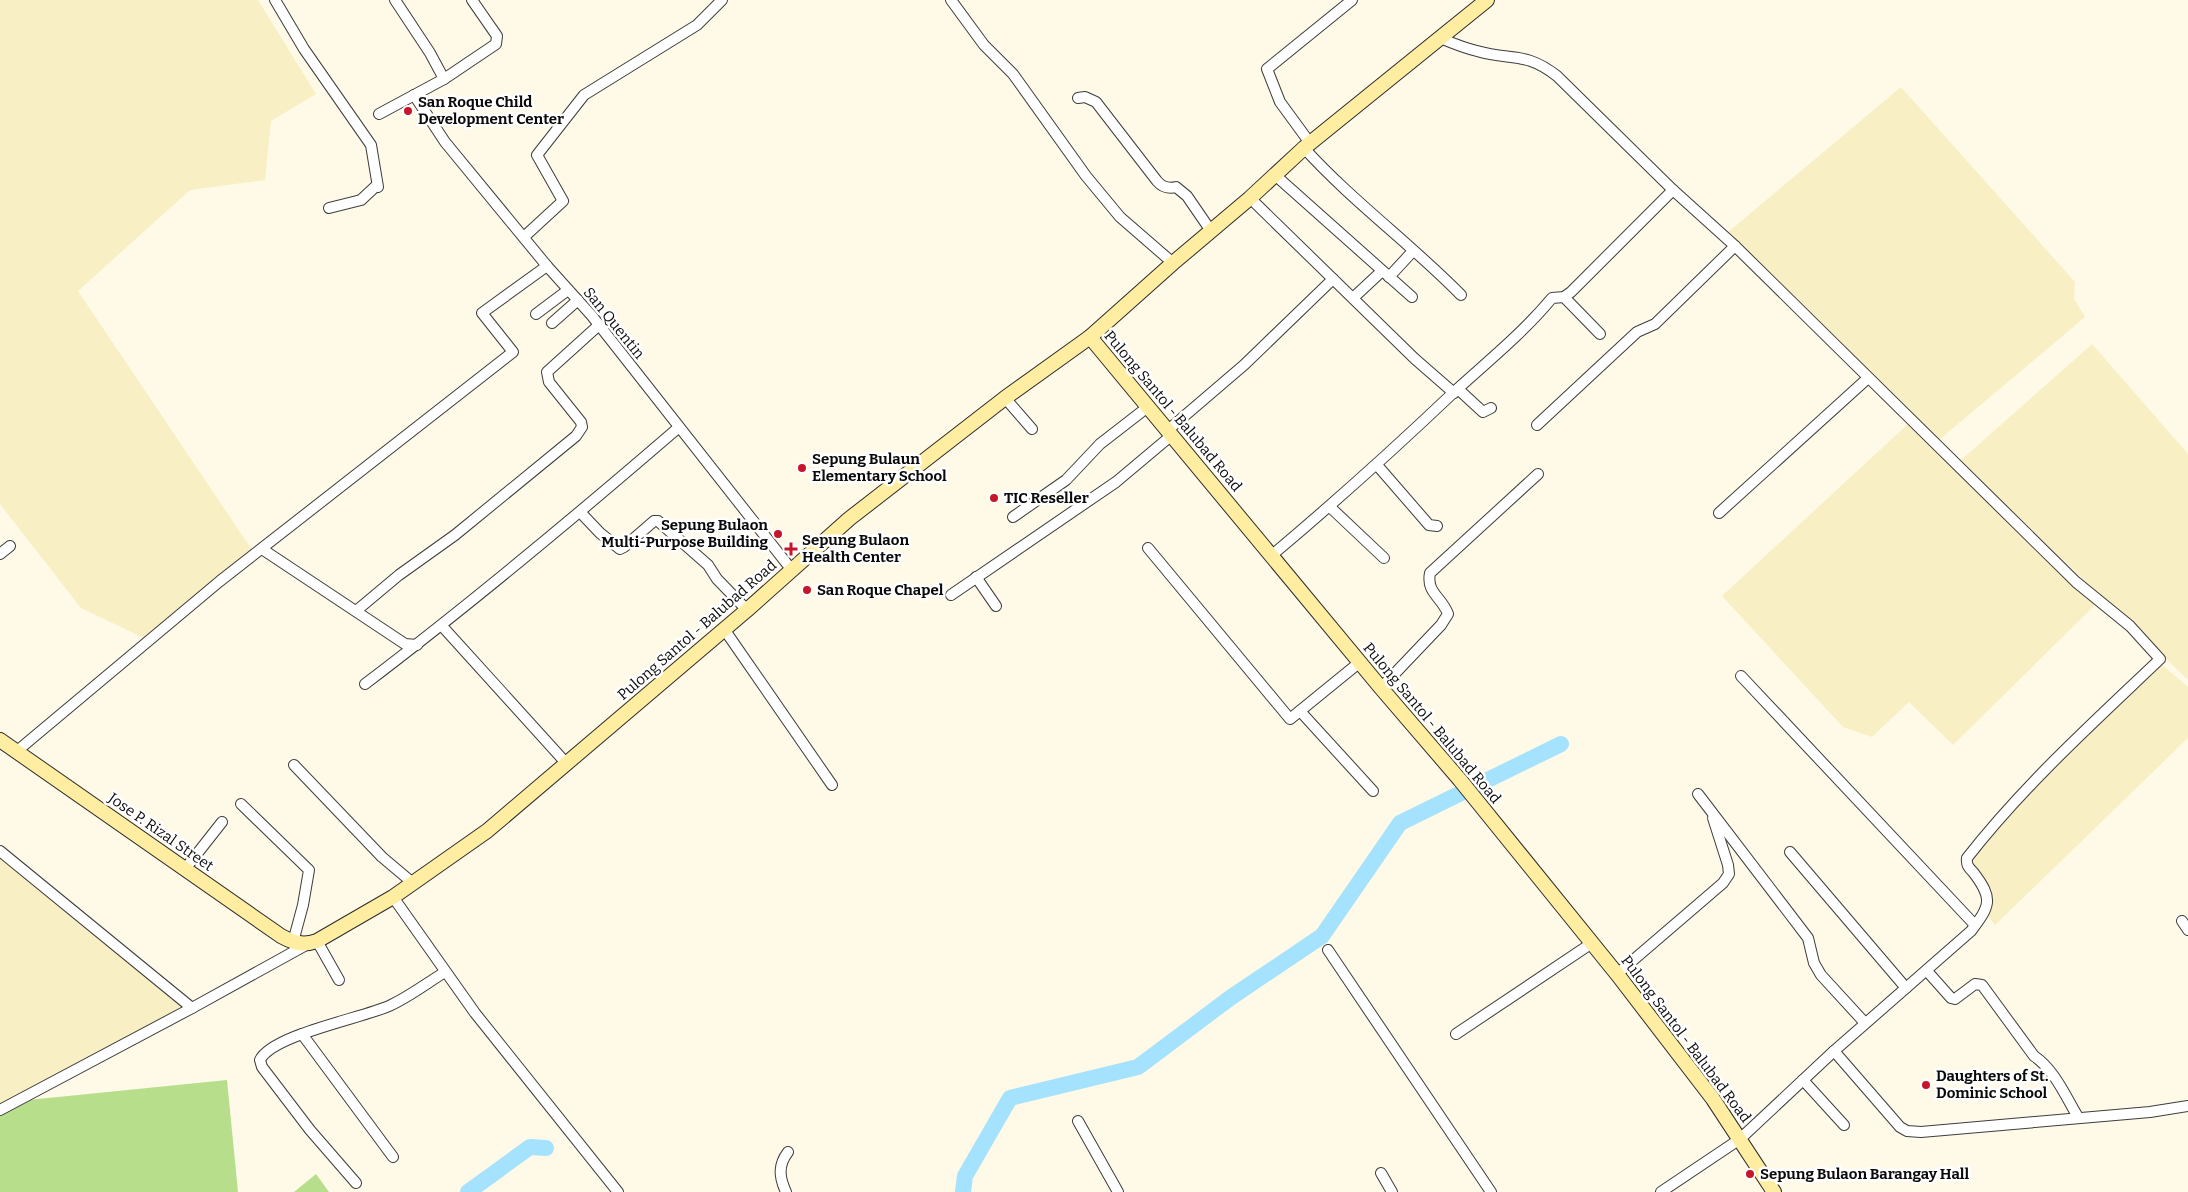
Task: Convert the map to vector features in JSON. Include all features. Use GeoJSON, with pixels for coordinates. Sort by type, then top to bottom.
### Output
{"type":"FeatureCollection","features":[{"type":"Feature","properties":{"kind":"street"},"geometry":{"type":"LineString","coordinates":[[275,0],[304,49],[371,145],[378,187],[376,186],[361,200],[330,208]]}},
{"type":"Feature","properties":{"kind":"street"},"geometry":{"type":"LineString","coordinates":[[395,0],[430,52],[444,79]]}},
{"type":"Feature","properties":{"kind":"street"},"geometry":{"type":"LineString","coordinates":[[379,114],[444,79],[496,44],[497,36],[472,0]]}},
{"type":"Feature","properties":{"kind":"street"},"geometry":{"type":"LineString","coordinates":[[525,236],[562,201],[537,155],[584,95],[697,25],[722,0]]}},
{"type":"Feature","properties":{"kind":"street"},"geometry":{"type":"LineString","coordinates":[[951,0],[984,45],[1013,74],[1086,176],[1120,218],[1173,263]]}},
{"type":"Feature","properties":{"kind":"street"},"geometry":{"type":"LineString","coordinates":[[1352,0],[1268,69],[1280,102],[1307,146],[1413,251],[1429,262],[1461,295]]}},
{"type":"Feature","properties":{"kind":"street"},"geometry":{"type":"LineString","coordinates":[[1090,337],[1307,146],[1487,0]]}},
{"type":"Feature","properties":{"kind":"street"},"geometry":{"type":"LineString","coordinates":[[1440,38],[1478,52],[1523,57],[1542,64],[1557,76],[1673,190],[1735,246],[2076,582],[2130,626],[2160,659],[2029,784],[1993,824],[1967,858],[1968,867],[1984,886],[1988,901],[1984,915],[1976,925],[1927,971],[1834,1050],[1740,1139],[1661,1192]]}},
{"type":"Feature","properties":{"kind":"street","name":"San Quentin"},"geometry":{"type":"LineString","coordinates":[[414,96],[445,142],[525,236],[547,266],[599,325],[678,428],[791,569]]}},
{"type":"Feature","properties":{"kind":"street"},"geometry":{"type":"LineString","coordinates":[[1078,98],[1085,97],[1096,102],[1161,186],[1176,187],[1187,196],[1211,231]]}},
{"type":"Feature","properties":{"kind":"street"},"geometry":{"type":"LineString","coordinates":[[1275,175],[1412,297]]}},
{"type":"Feature","properties":{"kind":"street"},"geometry":{"type":"LineString","coordinates":[[1271,556],[1377,465],[1518,334],[1552,298],[1564,297],[1673,190]]}},
{"type":"Feature","properties":{"kind":"street"},"geometry":{"type":"LineString","coordinates":[[1250,198],[1415,359],[1483,412],[1491,408]]}},
{"type":"Feature","properties":{"kind":"street"},"geometry":{"type":"LineString","coordinates":[[1537,425],[1637,332],[1656,324],[1735,246]]}},
{"type":"Feature","properties":{"kind":"street"},"geometry":{"type":"LineString","coordinates":[[1353,298],[1413,251]]}},
{"type":"Feature","properties":{"kind":"street"},"geometry":{"type":"LineString","coordinates":[[17,751],[220,581],[513,352],[482,313],[547,266]]}},
{"type":"Feature","properties":{"kind":"street"},"geometry":{"type":"LineString","coordinates":[[951,594],[1116,482],[1244,364],[1332,279]]}},
{"type":"Feature","properties":{"kind":"street"},"geometry":{"type":"LineString","coordinates":[[536,314],[568,290]]}},
{"type":"Feature","properties":{"kind":"street"},"geometry":{"type":"LineString","coordinates":[[1564,297],[1600,334]]}},
{"type":"Feature","properties":{"kind":"street"},"geometry":{"type":"LineString","coordinates":[[552,323],[578,300]]}},
{"type":"Feature","properties":{"kind":"street"},"geometry":{"type":"LineString","coordinates":[[356,611],[399,576],[455,536],[581,430],[581,422],[549,382],[547,372],[599,325]]}},
{"type":"Feature","properties":{"kind":"street","name":"Pulong Santol - Balubad Road"},"geometry":{"type":"LineString","coordinates":[[305,943],[393,897],[487,831],[747,610],[849,519],[1005,398],[1090,337],[1381,688],[1460,780],[1617,974],[1707,1092],[1774,1192]]}},
{"type":"Feature","properties":{"kind":"street"},"geometry":{"type":"LineString","coordinates":[[1719,513],[1868,378]]}},
{"type":"Feature","properties":{"kind":"street"},"geometry":{"type":"LineString","coordinates":[[1005,398],[1032,429]]}},
{"type":"Feature","properties":{"kind":"street"},"geometry":{"type":"LineString","coordinates":[[1013,517],[1066,480],[1100,444],[1149,406]]}},
{"type":"Feature","properties":{"kind":"street"},"geometry":{"type":"LineString","coordinates":[[365,684],[442,626],[581,513],[678,428]]}},
{"type":"Feature","properties":{"kind":"street"},"geometry":{"type":"LineString","coordinates":[[1377,465],[1429,524],[1437,526]]}},
{"type":"Feature","properties":{"kind":"street"},"geometry":{"type":"LineString","coordinates":[[1381,688],[1441,624],[1448,614],[1445,604],[1430,589],[1430,573],[1538,474]]}},
{"type":"Feature","properties":{"kind":"street"},"geometry":{"type":"LineString","coordinates":[[1330,507],[1384,558]]}},
{"type":"Feature","properties":{"kind":"street"},"geometry":{"type":"LineString","coordinates":[[581,513],[600,533],[620,548],[624,547],[654,521],[658,520],[708,566],[717,579],[747,610]]}},
{"type":"Feature","properties":{"kind":"street"},"geometry":{"type":"LineString","coordinates":[[0,554],[10,546]]}},
{"type":"Feature","properties":{"kind":"street"},"geometry":{"type":"LineString","coordinates":[[1148,548],[1290,719],[1360,662]]}},
{"type":"Feature","properties":{"kind":"street"},"geometry":{"type":"LineString","coordinates":[[262,549],[405,644],[416,645]]}},
{"type":"Feature","properties":{"kind":"street"},"geometry":{"type":"LineString","coordinates":[[976,577],[996,606]]}},
{"type":"Feature","properties":{"kind":"street"},"geometry":{"type":"LineString","coordinates":[[442,626],[567,764]]}},
{"type":"Feature","properties":{"kind":"street"},"geometry":{"type":"LineString","coordinates":[[724,629],[832,785]]}},
{"type":"Feature","properties":{"kind":"street"},"geometry":{"type":"LineString","coordinates":[[1741,676],[1976,925]]}},
{"type":"Feature","properties":{"kind":"street"},"geometry":{"type":"LineString","coordinates":[[1300,711],[1372,791]]}},
{"type":"Feature","properties":{"kind":"street","name":"Jose P. Rizal Street"},"geometry":{"type":"LineString","coordinates":[[0,740],[185,869],[305,943]]}},
{"type":"Feature","properties":{"kind":"street"},"geometry":{"type":"LineString","coordinates":[[294,765],[376,851],[414,884]]}},
{"type":"Feature","properties":{"kind":"street"},"geometry":{"type":"LineString","coordinates":[[1698,794],[1808,938],[1814,963],[1821,975],[1865,1023]]}},
{"type":"Feature","properties":{"kind":"street"},"geometry":{"type":"LineString","coordinates":[[241,804],[309,870],[303,905],[305,943],[339,980]]}},
{"type":"Feature","properties":{"kind":"street"},"geometry":{"type":"LineString","coordinates":[[1617,974],[1723,883],[1729,874],[1728,864],[1710,810]]}},
{"type":"Feature","properties":{"kind":"street"},"geometry":{"type":"LineString","coordinates":[[185,869],[222,822]]}},
{"type":"Feature","properties":{"kind":"street"},"geometry":{"type":"LineString","coordinates":[[0,851],[192,1008]]}},
{"type":"Feature","properties":{"kind":"street"},"geometry":{"type":"LineString","coordinates":[[1790,852],[1906,988]]}},
{"type":"Feature","properties":{"kind":"street"},"geometry":{"type":"LineString","coordinates":[[393,897],[475,1013],[618,1192]]}},
{"type":"Feature","properties":{"kind":"street"},"geometry":{"type":"LineString","coordinates":[[0,1110],[192,1008],[305,943]]}},
{"type":"Feature","properties":{"kind":"street"},"geometry":{"type":"LineString","coordinates":[[1456,1034],[1592,943]]}},
{"type":"Feature","properties":{"kind":"street"},"geometry":{"type":"LineString","coordinates":[[1328,950],[1491,1192]]}},
{"type":"Feature","properties":{"kind":"street"},"geometry":{"type":"LineString","coordinates":[[1927,971],[1951,998],[1958,997],[1974,984],[1982,985],[2034,1056],[2042,1061],[2049,1070],[2078,1117]]}},
{"type":"Feature","properties":{"kind":"street"},"geometry":{"type":"LineString","coordinates":[[356,1183],[310,1130],[262,1067],[260,1060],[263,1053],[302,1034],[389,1006],[445,972]]}},
{"type":"Feature","properties":{"kind":"street"},"geometry":{"type":"LineString","coordinates":[[302,1034],[393,1157]]}},
{"type":"Feature","properties":{"kind":"street"},"geometry":{"type":"LineString","coordinates":[[1834,1050],[1900,1126],[1908,1131],[1921,1132],[2133,1113],[2188,1106]]}},
{"type":"Feature","properties":{"kind":"street"},"geometry":{"type":"LineString","coordinates":[[1803,1080],[1844,1125]]}},
{"type":"Feature","properties":{"kind":"street"},"geometry":{"type":"LineString","coordinates":[[1078,1121],[1118,1192]]}},
{"type":"Feature","properties":{"kind":"street"},"geometry":{"type":"LineString","coordinates":[[786,1192],[780,1170],[781,1161],[788,1152]]}},
{"type":"Feature","properties":{"kind":"street"},"geometry":{"type":"LineString","coordinates":[[1381,1174],[1392,1192]]}},
{"type":"Feature","properties":{"kind":"shaded area"},"geometry":{"type":"Polygon","coordinates":[[[0,0],[258,0],[316,94],[271,121],[265,180],[190,190],[78,291],[252,550],[146,639],[81,608],[0,504],[0,0]]]}},
{"type":"Feature","properties":{"kind":"shaded area"},"geometry":{"type":"Polygon","coordinates":[[[1901,87],[2075,282],[2074,299],[2085,317],[1939,440],[1727,233],[1901,87]]]}},
{"type":"Feature","properties":{"kind":"shaded area"},"geometry":{"type":"Polygon","coordinates":[[[2092,344],[2188,454],[2188,680],[1960,461],[2092,344]]]}},
{"type":"Feature","properties":{"kind":"shaded area"},"geometry":{"type":"Polygon","coordinates":[[[1909,423],[2095,605],[1953,745],[1909,702],[1872,737],[1843,727],[1722,596],[1909,423]]]}},
{"type":"Feature","properties":{"kind":"shaded area"},"geometry":{"type":"Polygon","coordinates":[[[2161,664],[2188,687],[2188,738],[1995,925],[1987,915],[1991,898],[1968,862],[2026,792],[2161,664]]]}},
{"type":"Feature","properties":{"kind":"shaded area"},"geometry":{"type":"Polygon","coordinates":[[[0,847],[186,1007],[0,1106],[0,847]]]}},
{"type":"Feature","properties":{"kind":"green space"},"geometry":{"type":"Polygon","coordinates":[[[227,1080],[238,1192],[0,1192],[0,1110],[18,1101],[227,1080]]]}},
{"type":"Feature","properties":{"kind":"green space"},"geometry":{"type":"Polygon","coordinates":[[[316,1174],[329,1192],[294,1192],[316,1174]]]}},
{"type":"Feature","properties":{"kind":"waterway"},"geometry":{"type":"LineString","coordinates":[[963,1192],[965,1176],[1010,1098],[1138,1067],[1230,998],[1322,936],[1400,823],[1561,744]]}},
{"type":"Feature","properties":{"kind":"waterway"},"geometry":{"type":"LineString","coordinates":[[468,1192],[530,1147],[546,1148]]}},
{"type":"Feature","properties":{"kind":"place","name":"San Roque Child Development Center"},"geometry":{"type":"Point","coordinates":[408,111]}},
{"type":"Feature","properties":{"kind":"place","name":"Sepung Bulaun Elementary School"},"geometry":{"type":"Point","coordinates":[802,468]}},
{"type":"Feature","properties":{"kind":"place","name":"TIC Reseller"},"geometry":{"type":"Point","coordinates":[994,498]}},
{"type":"Feature","properties":{"kind":"place","name":"Sepung Bulaon Multi-Purpose Building"},"geometry":{"type":"Point","coordinates":[778,534]}},
{"type":"Feature","properties":{"kind":"place","name":"Sepung Bulaon Health Center"},"geometry":{"type":"Point","coordinates":[791,549]}},
{"type":"Feature","properties":{"kind":"place","name":"San Roque Chapel"},"geometry":{"type":"Point","coordinates":[807,590]}},
{"type":"Feature","properties":{"kind":"place","name":"Daughters of St. Dominic School"},"geometry":{"type":"Point","coordinates":[1926,1085]}},
{"type":"Feature","properties":{"kind":"place","name":"Sepung Bulaon Barangay Hall"},"geometry":{"type":"Point","coordinates":[1750,1174]}}]}
